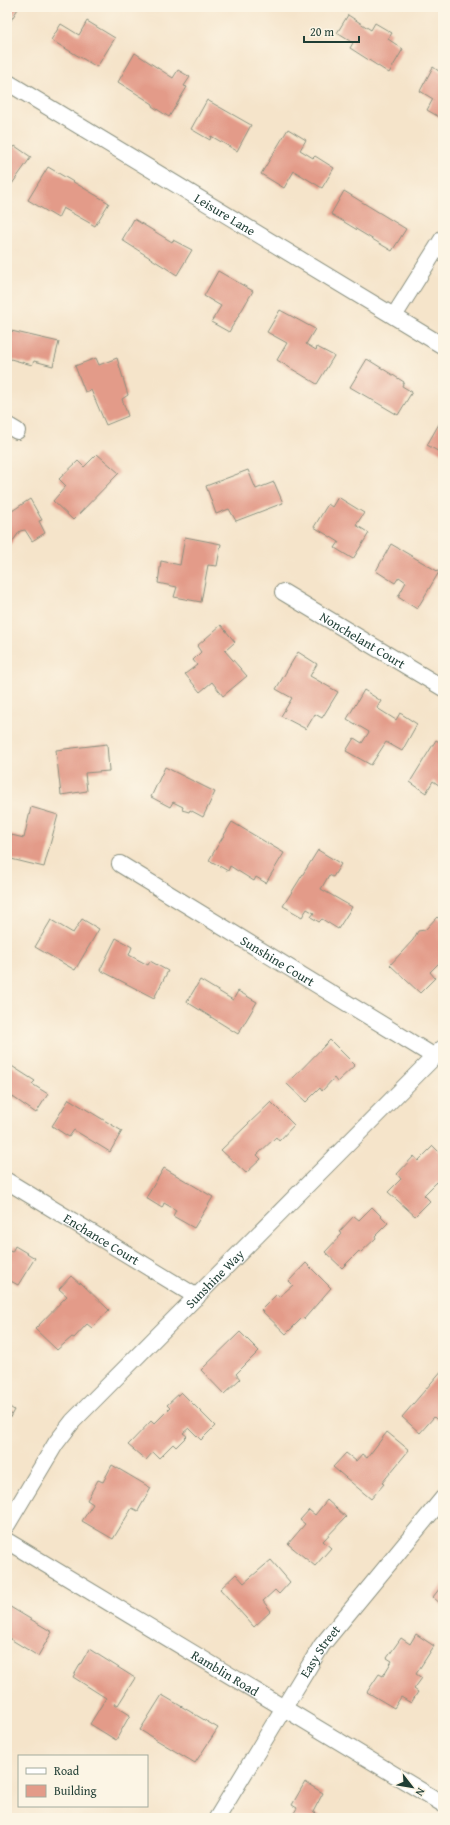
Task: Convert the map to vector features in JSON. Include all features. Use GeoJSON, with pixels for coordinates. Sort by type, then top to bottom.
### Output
{"type":"FeatureCollection","features":[{"type":"Feature","properties":{"kind":"street","name":"Leisure Lane"},"geometry":{"type":"LineString","coordinates":[[7,82],[443,346]]}},
{"type":"Feature","properties":{"kind":"street"},"geometry":{"type":"LineString","coordinates":[[394,316],[443,238]]}},
{"type":"Feature","properties":{"kind":"street","name":"Nonchelant Court"},"geometry":{"type":"LineString","coordinates":[[283,592],[443,688]]}},
{"type":"Feature","properties":{"kind":"street","name":"Sunshine Court"},"geometry":{"type":"LineString","coordinates":[[120,864],[439,1052]]}},
{"type":"Feature","properties":{"kind":"street","name":"Sunshine Way"},"geometry":{"type":"LineString","coordinates":[[7,1525],[56,1444],[73,1421],[439,1052]]}},
{"type":"Feature","properties":{"kind":"street","name":"Enchance Court"},"geometry":{"type":"LineString","coordinates":[[7,1181],[197,1297]]}},
{"type":"Feature","properties":{"kind":"street","name":"Easy Street"},"geometry":{"type":"LineString","coordinates":[[217,1818],[322,1646],[443,1498]]}},
{"type":"Feature","properties":{"kind":"street","name":"Ramblin Road"},"geometry":{"type":"LineString","coordinates":[[7,1541],[443,1804]]}},
{"type":"Feature","properties":{"kind":"building"},"geometry":{"type":"Polygon","coordinates":[[[7,7],[19,7],[10,22],[7,20],[7,7]]]}},
{"type":"Feature","properties":{"kind":"building"},"geometry":{"type":"Polygon","coordinates":[[[348,15],[371,30],[375,23],[392,33],[388,39],[403,49],[389,73],[350,48],[353,43],[337,33],[348,15]]]}},
{"type":"Feature","properties":{"kind":"building"},"geometry":{"type":"Polygon","coordinates":[[[87,21],[115,38],[97,67],[51,40],[61,24],[79,35],[87,21]]]}},
{"type":"Feature","properties":{"kind":"building"},"geometry":{"type":"Polygon","coordinates":[[[135,53],[173,78],[178,70],[190,77],[184,86],[187,87],[169,117],[152,106],[153,104],[118,82],[135,53]]]}},
{"type":"Feature","properties":{"kind":"building"},"geometry":{"type":"Polygon","coordinates":[[[433,67],[443,74],[443,115],[441,118],[427,110],[433,99],[420,91],[433,67]]]}},
{"type":"Feature","properties":{"kind":"building"},"geometry":{"type":"Polygon","coordinates":[[[207,100],[251,125],[237,151],[211,136],[210,140],[191,129],[207,100]]]}},
{"type":"Feature","properties":{"kind":"building"},"geometry":{"type":"Polygon","coordinates":[[[288,129],[306,140],[300,150],[313,158],[315,156],[334,168],[322,188],[294,171],[284,188],[261,174],[288,129]]]}},
{"type":"Feature","properties":{"kind":"building"},"geometry":{"type":"Polygon","coordinates":[[[15,146],[31,157],[7,191],[7,156],[15,146]]]}},
{"type":"Feature","properties":{"kind":"building"},"geometry":{"type":"Polygon","coordinates":[[[48,167],[109,203],[95,226],[63,208],[58,218],[28,200],[48,167]]]}},
{"type":"Feature","properties":{"kind":"building"},"geometry":{"type":"Polygon","coordinates":[[[344,191],[406,229],[392,251],[331,214],[344,191]]]}},
{"type":"Feature","properties":{"kind":"building"},"geometry":{"type":"Polygon","coordinates":[[[134,219],[172,242],[173,240],[192,250],[177,275],[122,240],[134,219]]]}},
{"type":"Feature","properties":{"kind":"building"},"geometry":{"type":"Polygon","coordinates":[[[218,271],[253,291],[229,332],[211,322],[221,306],[204,296],[218,271]]]}},
{"type":"Feature","properties":{"kind":"building"},"geometry":{"type":"Polygon","coordinates":[[[280,310],[315,329],[306,344],[316,350],[317,347],[334,356],[317,384],[277,360],[287,343],[267,332],[280,310]]]}},
{"type":"Feature","properties":{"kind":"building"},"geometry":{"type":"Polygon","coordinates":[[[7,330],[59,342],[53,366],[34,361],[32,365],[7,358],[7,330]]]}},
{"type":"Feature","properties":{"kind":"building"},"geometry":{"type":"Polygon","coordinates":[[[96,358],[99,365],[117,358],[128,395],[122,399],[128,416],[106,425],[91,390],[85,392],[75,366],[96,358]]]}},
{"type":"Feature","properties":{"kind":"building"},"geometry":{"type":"Polygon","coordinates":[[[367,359],[404,382],[402,386],[412,392],[398,415],[350,387],[367,359]]]}},
{"type":"Feature","properties":{"kind":"building"},"geometry":{"type":"Polygon","coordinates":[[[443,417],[443,454],[427,445],[443,417]]]}},
{"type":"Feature","properties":{"kind":"building"},"geometry":{"type":"Polygon","coordinates":[[[97,454],[119,473],[73,520],[53,501],[66,486],[59,479],[78,461],[84,467],[97,454]]]}},
{"type":"Feature","properties":{"kind":"building"},"geometry":{"type":"Polygon","coordinates":[[[248,470],[256,489],[274,482],[283,503],[236,521],[229,509],[216,514],[206,486],[248,470]]]}},
{"type":"Feature","properties":{"kind":"building"},"geometry":{"type":"Polygon","coordinates":[[[338,497],[364,513],[356,525],[369,533],[353,559],[335,548],[339,542],[314,527],[328,504],[332,507],[338,497]]]}},
{"type":"Feature","properties":{"kind":"building"},"geometry":{"type":"Polygon","coordinates":[[[30,499],[42,520],[39,521],[45,533],[32,541],[25,530],[20,531],[7,548],[7,512],[9,513],[30,499]]]}},
{"type":"Feature","properties":{"kind":"building"},"geometry":{"type":"Polygon","coordinates":[[[185,537],[221,544],[217,566],[208,565],[201,602],[174,597],[177,587],[158,583],[161,561],[180,565],[185,537]]]}},
{"type":"Feature","properties":{"kind":"building"},"geometry":{"type":"Polygon","coordinates":[[[391,544],[439,572],[417,609],[398,597],[406,582],[399,577],[395,583],[376,571],[391,544]]]}},
{"type":"Feature","properties":{"kind":"building"},"geometry":{"type":"Polygon","coordinates":[[[221,625],[235,642],[225,651],[247,676],[223,696],[212,682],[200,692],[185,674],[197,665],[193,660],[201,652],[197,646],[221,625]]]}},
{"type":"Feature","properties":{"kind":"building"},"geometry":{"type":"Polygon","coordinates":[[[298,652],[317,664],[310,676],[338,692],[322,718],[315,714],[306,729],[281,716],[292,698],[276,689],[298,652]]]}},
{"type":"Feature","properties":{"kind":"building"},"geometry":{"type":"Polygon","coordinates":[[[364,690],[381,701],[377,708],[396,720],[400,713],[417,724],[402,751],[386,742],[371,765],[346,751],[354,738],[362,743],[369,732],[347,719],[364,690]]]}},
{"type":"Feature","properties":{"kind":"building"},"geometry":{"type":"Polygon","coordinates":[[[436,740],[443,744],[443,788],[433,781],[426,793],[410,782],[436,740]]]}},
{"type":"Feature","properties":{"kind":"building"},"geometry":{"type":"Polygon","coordinates":[[[107,744],[109,771],[85,773],[87,791],[61,795],[56,750],[107,744]]]}},
{"type":"Feature","properties":{"kind":"building"},"geometry":{"type":"Polygon","coordinates":[[[165,767],[215,792],[203,817],[190,810],[189,812],[182,810],[183,807],[173,802],[170,807],[151,797],[165,767]]]}},
{"type":"Feature","properties":{"kind":"building"},"geometry":{"type":"Polygon","coordinates":[[[31,807],[58,815],[44,867],[7,858],[7,834],[24,838],[31,807]]]}},
{"type":"Feature","properties":{"kind":"building"},"geometry":{"type":"Polygon","coordinates":[[[232,822],[284,853],[266,883],[256,877],[254,881],[230,866],[228,871],[209,860],[232,822]]]}},
{"type":"Feature","properties":{"kind":"building"},"geometry":{"type":"Polygon","coordinates":[[[318,850],[341,864],[333,877],[329,875],[321,889],[352,907],[338,929],[322,919],[319,922],[311,917],[314,913],[307,909],[302,917],[283,906],[318,850]]]}},
{"type":"Feature","properties":{"kind":"building"},"geometry":{"type":"Polygon","coordinates":[[[437,917],[443,922],[443,959],[430,972],[435,978],[420,993],[390,965],[413,940],[418,931],[425,930],[437,917]]]}},
{"type":"Feature","properties":{"kind":"building"},"geometry":{"type":"Polygon","coordinates":[[[82,919],[99,929],[75,970],[35,947],[51,920],[73,933],[82,919]]]}},
{"type":"Feature","properties":{"kind":"building"},"geometry":{"type":"Polygon","coordinates":[[[116,938],[132,947],[129,955],[148,965],[150,961],[168,971],[154,998],[100,970],[116,938]]]}},
{"type":"Feature","properties":{"kind":"building"},"geometry":{"type":"Polygon","coordinates":[[[200,980],[233,1000],[238,991],[257,1002],[238,1034],[187,1002],[200,980]]]}},
{"type":"Feature","properties":{"kind":"building"},"geometry":{"type":"Polygon","coordinates":[[[330,1040],[355,1065],[337,1082],[334,1078],[322,1091],[320,1088],[306,1102],[287,1084],[330,1040]]]}},
{"type":"Feature","properties":{"kind":"building"},"geometry":{"type":"Polygon","coordinates":[[[7,1063],[35,1081],[32,1084],[48,1094],[36,1113],[7,1093],[7,1063]]]}},
{"type":"Feature","properties":{"kind":"building"},"geometry":{"type":"Polygon","coordinates":[[[69,1099],[122,1131],[110,1152],[74,1130],[69,1137],[52,1126],[69,1099]]]}},
{"type":"Feature","properties":{"kind":"building"},"geometry":{"type":"Polygon","coordinates":[[[271,1102],[294,1125],[279,1141],[276,1137],[257,1155],[261,1159],[246,1173],[221,1150],[271,1102]]]}},
{"type":"Feature","properties":{"kind":"building"},"geometry":{"type":"Polygon","coordinates":[[[433,1146],[443,1156],[443,1181],[439,1185],[437,1182],[424,1195],[430,1201],[415,1216],[388,1192],[401,1179],[397,1174],[414,1156],[418,1161],[433,1146]]]}},
{"type":"Feature","properties":{"kind":"building"},"geometry":{"type":"Polygon","coordinates":[[[164,1168],[213,1197],[194,1228],[173,1216],[176,1210],[164,1203],[162,1208],[146,1198],[164,1168]]]}},
{"type":"Feature","properties":{"kind":"building"},"geometry":{"type":"Polygon","coordinates":[[[372,1207],[388,1223],[375,1236],[376,1238],[360,1253],[359,1251],[342,1268],[325,1252],[342,1234],[339,1232],[354,1216],[359,1220],[372,1207]]]}},
{"type":"Feature","properties":{"kind":"building"},"geometry":{"type":"Polygon","coordinates":[[[15,1246],[35,1258],[18,1285],[7,1279],[7,1250],[12,1252],[15,1246]]]}},
{"type":"Feature","properties":{"kind":"building"},"geometry":{"type":"Polygon","coordinates":[[[306,1263],[331,1288],[304,1319],[303,1317],[286,1334],[261,1310],[277,1294],[279,1297],[293,1285],[289,1281],[306,1263]]]}},
{"type":"Feature","properties":{"kind":"building"},"geometry":{"type":"Polygon","coordinates":[[[71,1276],[80,1284],[80,1282],[109,1310],[92,1328],[87,1324],[74,1338],[72,1337],[57,1350],[35,1329],[67,1296],[59,1289],[71,1276]]]}},
{"type":"Feature","properties":{"kind":"building"},"geometry":{"type":"Polygon","coordinates":[[[240,1332],[259,1351],[236,1374],[240,1379],[224,1394],[201,1370],[240,1332]]]}},
{"type":"Feature","properties":{"kind":"building"},"geometry":{"type":"Polygon","coordinates":[[[443,1369],[443,1413],[437,1420],[434,1417],[420,1433],[402,1417],[443,1369]]]}},
{"type":"Feature","properties":{"kind":"building"},"geometry":{"type":"Polygon","coordinates":[[[181,1392],[215,1426],[201,1440],[189,1428],[183,1433],[187,1436],[176,1447],[173,1444],[159,1458],[153,1452],[146,1460],[128,1445],[151,1421],[154,1424],[170,1408],[167,1405],[181,1392]]]}},
{"type":"Feature","properties":{"kind":"building"},"geometry":{"type":"Polygon","coordinates":[[[7,1405],[14,1410],[7,1423],[7,1405]]]}},
{"type":"Feature","properties":{"kind":"building"},"geometry":{"type":"Polygon","coordinates":[[[387,1432],[409,1450],[371,1499],[333,1467],[346,1453],[356,1461],[362,1454],[367,1458],[387,1432]]]}},
{"type":"Feature","properties":{"kind":"building"},"geometry":{"type":"Polygon","coordinates":[[[112,1465],[151,1488],[138,1511],[132,1508],[113,1539],[82,1521],[93,1504],[87,1500],[98,1480],[103,1482],[112,1465]]]}},
{"type":"Feature","properties":{"kind":"building"},"geometry":{"type":"Polygon","coordinates":[[[327,1500],[346,1517],[323,1541],[331,1548],[315,1566],[288,1544],[305,1524],[300,1520],[309,1510],[315,1515],[327,1500]]]}},
{"type":"Feature","properties":{"kind":"building"},"geometry":{"type":"Polygon","coordinates":[[[271,1560],[290,1582],[279,1594],[275,1590],[263,1601],[271,1611],[254,1627],[220,1589],[236,1574],[244,1583],[271,1560]]]}},
{"type":"Feature","properties":{"kind":"building"},"geometry":{"type":"Polygon","coordinates":[[[443,1584],[443,1606],[433,1597],[443,1584]]]}},
{"type":"Feature","properties":{"kind":"building"},"geometry":{"type":"Polygon","coordinates":[[[7,1605],[52,1632],[38,1656],[7,1637],[7,1605]]]}},
{"type":"Feature","properties":{"kind":"building"},"geometry":{"type":"Polygon","coordinates":[[[416,1634],[434,1646],[416,1674],[422,1678],[414,1689],[418,1692],[411,1703],[401,1697],[394,1708],[367,1692],[379,1674],[383,1676],[392,1661],[387,1658],[401,1638],[410,1644],[416,1634]]]}},
{"type":"Feature","properties":{"kind":"building"},"geometry":{"type":"Polygon","coordinates":[[[89,1649],[135,1678],[118,1705],[115,1703],[114,1705],[130,1715],[116,1740],[90,1724],[106,1698],[73,1677],[89,1649]]]}},
{"type":"Feature","properties":{"kind":"building"},"geometry":{"type":"Polygon","coordinates":[[[162,1695],[218,1728],[195,1763],[140,1730],[162,1695]]]}},
{"type":"Feature","properties":{"kind":"building"},"geometry":{"type":"Polygon","coordinates":[[[305,1782],[323,1793],[313,1812],[323,1818],[291,1818],[297,1808],[292,1805],[305,1782]]]}}]}
